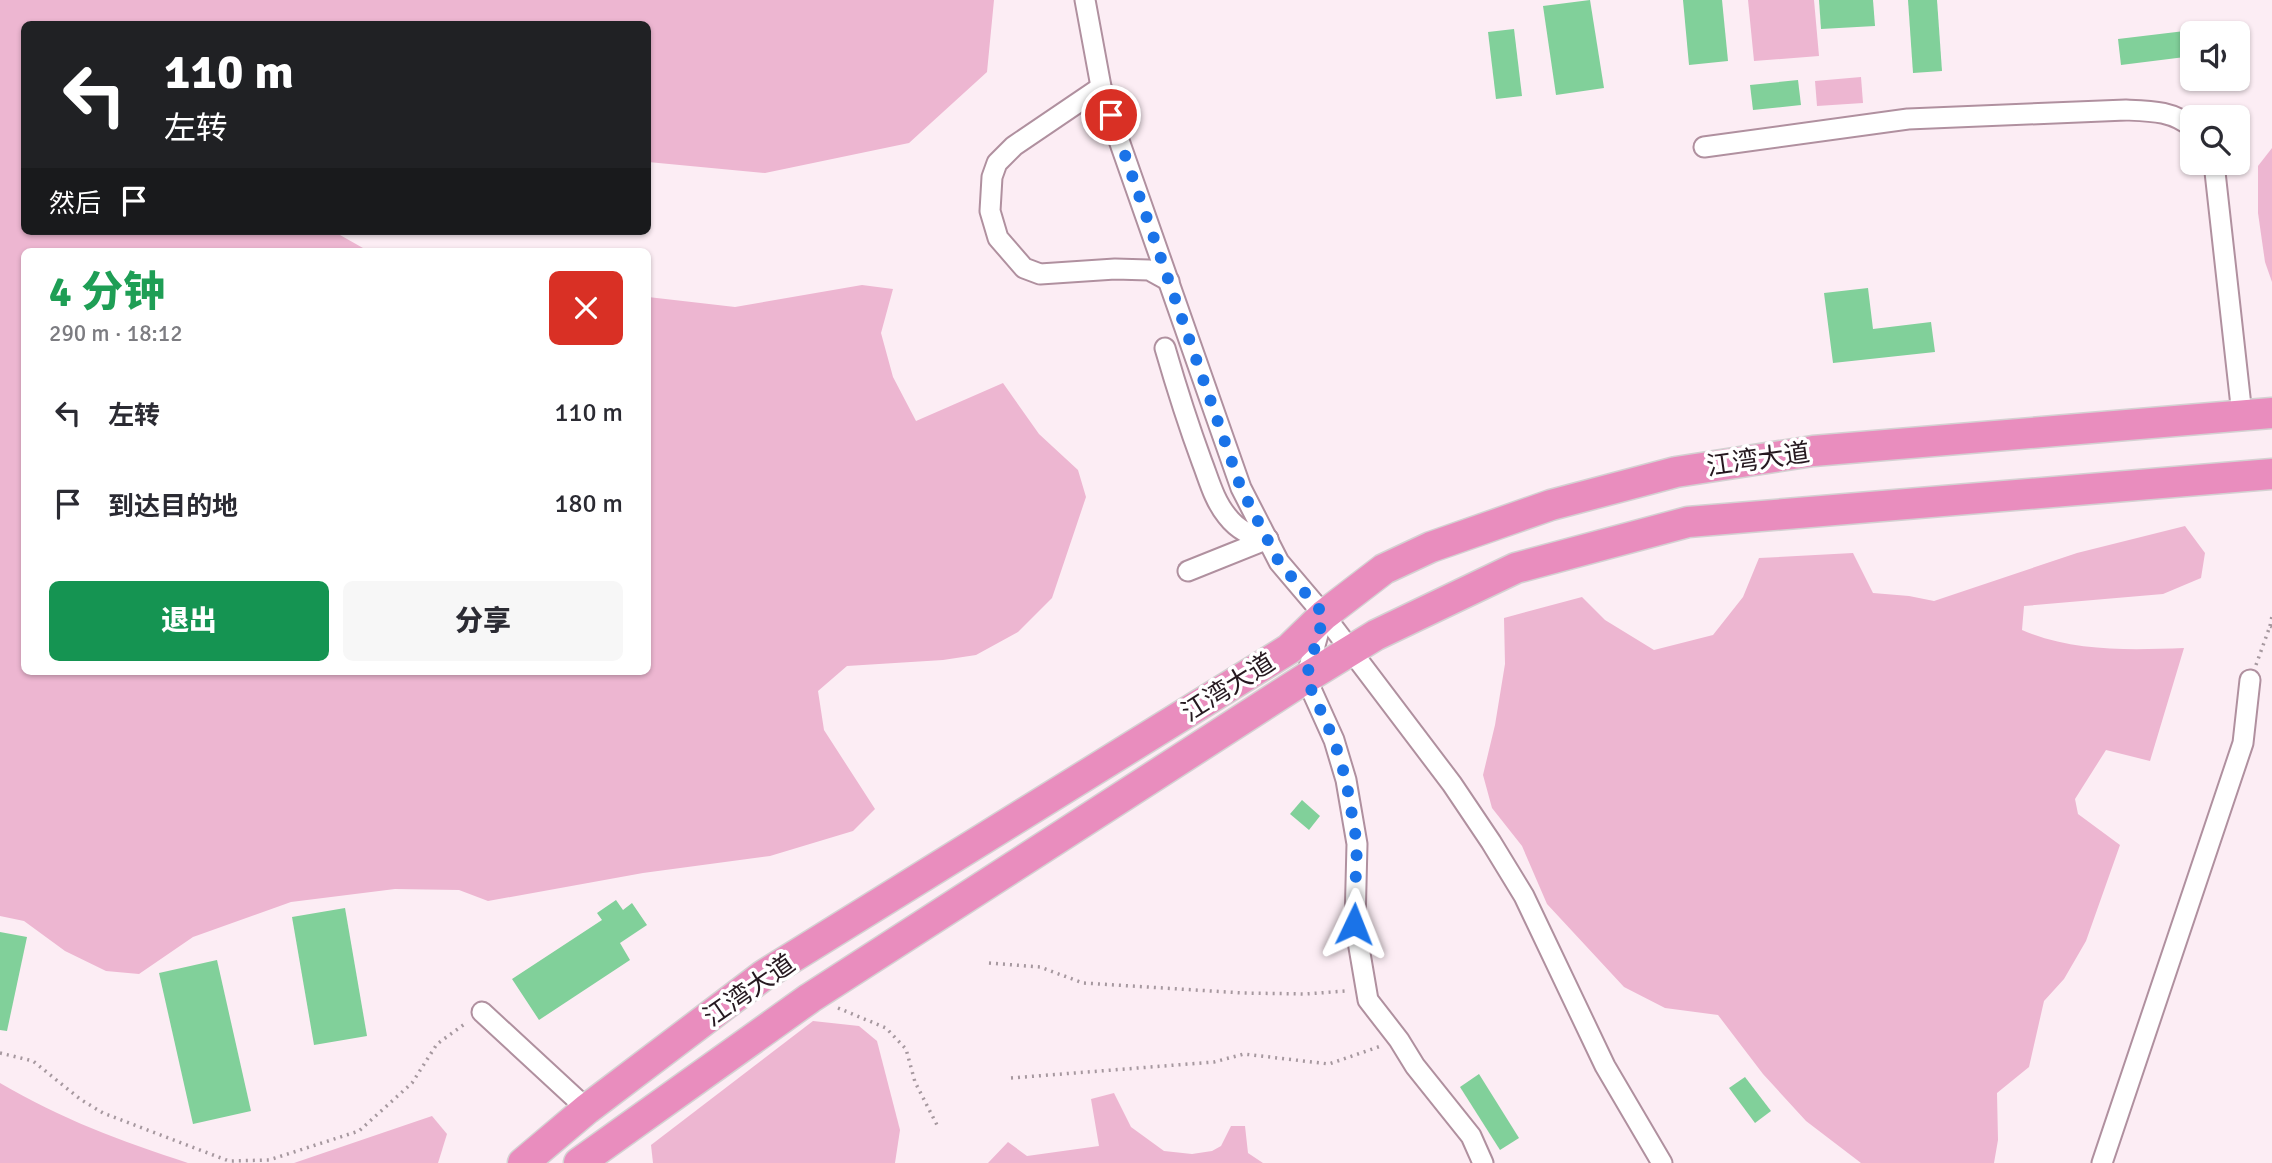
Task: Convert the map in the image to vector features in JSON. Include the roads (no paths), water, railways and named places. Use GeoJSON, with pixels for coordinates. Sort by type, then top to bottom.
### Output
{"type":"FeatureCollection","features":[{"type":"Feature","properties":{"kind":"highway","name":"江湾大道"},"geometry":{"type":"LineString","coordinates":[[523,1163],[587,1109],[764,975],[1289,649],[1324,615],[1384,569],[1431,547],[1551,505],[1676,472],[1813,451],[2272,413]]}},
{"type":"Feature","properties":{"kind":"highway","name":"江湾大道"},"geometry":{"type":"LineString","coordinates":[[579,1163],[810,998],[1306,678],[1376,635],[1516,568],[1688,522],[2272,474]]}},
{"type":"Feature","properties":{"kind":"street"},"geometry":{"type":"LineString","coordinates":[[1085,0],[1101,87],[1241,488],[1279,562],[1324,615],[1452,784],[1524,896],[1605,1066],[1662,1163]]}},
{"type":"Feature","properties":{"kind":"street"},"geometry":{"type":"LineString","coordinates":[[1101,87],[1014,146],[997,163],[992,177],[990,211],[998,238],[1024,268],[1040,274],[1115,269],[1149,270],[1169,281]]}},
{"type":"Feature","properties":{"kind":"street"},"geometry":{"type":"LineString","coordinates":[[1704,147],[1908,119],[2085,111],[2158,111],[2180,117]]}},
{"type":"Feature","properties":{"kind":"street"},"geometry":{"type":"LineString","coordinates":[[2215,175],[2242,415]]}},
{"type":"Feature","properties":{"kind":"street"},"geometry":{"type":"LineString","coordinates":[[1165,348],[1187,421],[1215,497],[1228,517],[1243,531],[1268,539]]}},
{"type":"Feature","properties":{"kind":"street"},"geometry":{"type":"LineString","coordinates":[[1188,571],[1268,539]]}},
{"type":"Feature","properties":{"kind":"street"},"geometry":{"type":"LineString","coordinates":[[1324,615],[1306,678],[1334,740],[1346,780],[1357,844],[1354,924],[1368,1000],[1415,1066],[1471,1136],[1483,1163]]}},
{"type":"Feature","properties":{"kind":"street"},"geometry":{"type":"LineString","coordinates":[[2102,1163],[2243,743],[2250,680]]}},
{"type":"Feature","properties":{"kind":"street"},"geometry":{"type":"LineString","coordinates":[[482,1012],[587,1109]]}}]}
